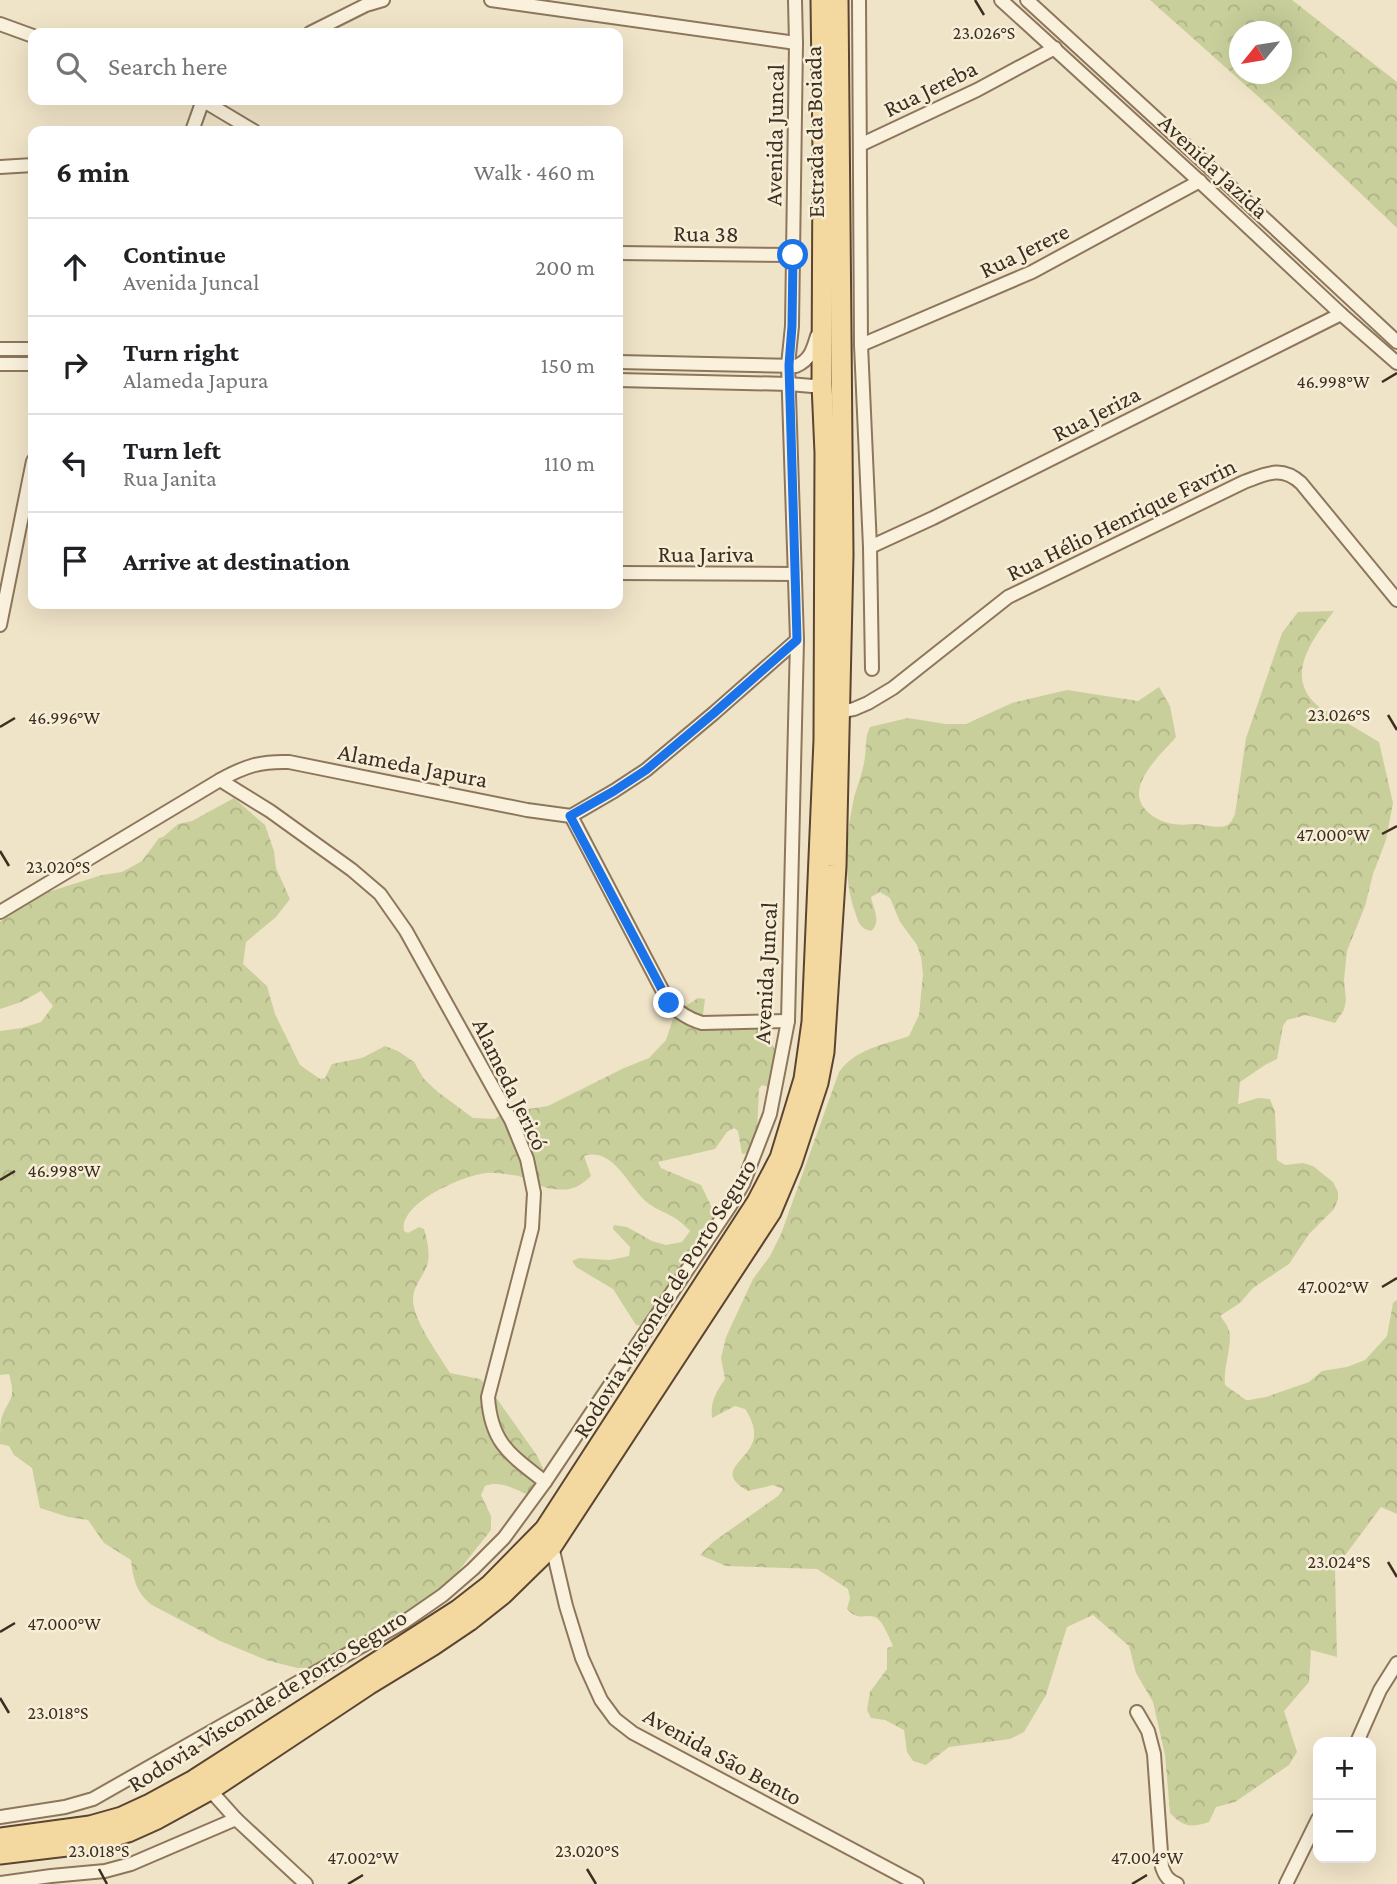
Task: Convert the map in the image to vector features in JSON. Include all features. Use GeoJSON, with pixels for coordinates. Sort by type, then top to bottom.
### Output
{"type":"FeatureCollection","features":[{"type":"Feature","properties":{"kind":"main road","name":"Estrada da Boiada"},"geometry":{"type":"LineString","coordinates":[[821,0],[822,319]]}},
{"type":"Feature","properties":{"kind":"main road","name":"Estrada da Boiada"},"geometry":{"type":"LineString","coordinates":[[838,0],[838,116],[851,346]]}},
{"type":"Feature","properties":{"kind":"main road","name":"Rodovia Visconde de Porto Seguro"},"geometry":{"type":"LineString","coordinates":[[0,1838],[90,1826],[122,1817],[194,1780],[458,1610],[549,1537],[757,1202],[780,1158],[804,1079],[812,1022],[824,740],[825,453],[822,319]]}},
{"type":"Feature","properties":{"kind":"main road","name":"Rodovia Visconde de Porto Seguro"},"geometry":{"type":"LineString","coordinates":[[0,1854],[92,1843],[128,1832],[210,1790],[469,1621],[503,1594],[549,1537],[771,1212],[818,1083],[824,1052],[836,866],[851,346]]}},
{"type":"Feature","properties":{"kind":"main road"},"geometry":{"type":"LineString","coordinates":[[822,384],[836,374],[851,346]]}},
{"type":"Feature","properties":{"kind":"street"},"geometry":{"type":"LineString","coordinates":[[320,28],[366,5],[383,0]]}},
{"type":"Feature","properties":{"kind":"street"},"geometry":{"type":"LineString","coordinates":[[491,0],[796,43]]}},
{"type":"Feature","properties":{"kind":"street","name":"Avenida Juncal"},"geometry":{"type":"LineString","coordinates":[[0,1817],[65,1807],[93,1799],[404,1622],[443,1595],[504,1538],[545,1482],[743,1184],[770,1114],[788,1021],[797,640],[789,384],[795,0]]}},
{"type":"Feature","properties":{"kind":"street"},"geometry":{"type":"LineString","coordinates":[[859,0],[860,145],[851,346],[863,421],[870,547],[872,669]]}},
{"type":"Feature","properties":{"kind":"street","name":"Avenida Jazida"},"geometry":{"type":"LineString","coordinates":[[1001,0],[1397,363]]}},
{"type":"Feature","properties":{"kind":"street","name":"Avenida Jazida"},"geometry":{"type":"LineString","coordinates":[[1027,0],[1038,5],[1397,342]]}},
{"type":"Feature","properties":{"kind":"street"},"geometry":{"type":"LineString","coordinates":[[1035,31],[1038,5]]}},
{"type":"Feature","properties":{"kind":"street"},"geometry":{"type":"LineString","coordinates":[[0,23],[28,34]]}},
{"type":"Feature","properties":{"kind":"street","name":"Rua Jereba"},"geometry":{"type":"LineString","coordinates":[[860,145],[966,95],[1055,48]]}},
{"type":"Feature","properties":{"kind":"street"},"geometry":{"type":"LineString","coordinates":[[194,126],[201,105]]}},
{"type":"Feature","properties":{"kind":"street"},"geometry":{"type":"LineString","coordinates":[[211,105],[246,126]]}},
{"type":"Feature","properties":{"kind":"street"},"geometry":{"type":"LineString","coordinates":[[0,167],[28,165]]}},
{"type":"Feature","properties":{"kind":"street","name":"Rua Jerere"},"geometry":{"type":"LineString","coordinates":[[851,346],[1032,272],[1200,181],[1197,176],[1199,169],[1212,169]]}},
{"type":"Feature","properties":{"kind":"street","name":"Rua 38"},"geometry":{"type":"LineString","coordinates":[[623,253],[793,255]]}},
{"type":"Feature","properties":{"kind":"street","name":"Rua Jeriza"},"geometry":{"type":"LineString","coordinates":[[870,547],[1341,313],[1347,317],[1355,315],[1357,312],[1354,301]]}},
{"type":"Feature","properties":{"kind":"street"},"geometry":{"type":"LineString","coordinates":[[623,362],[796,366],[811,355],[822,319]]}},
{"type":"Feature","properties":{"kind":"street"},"geometry":{"type":"LineString","coordinates":[[0,349],[28,349]]}},
{"type":"Feature","properties":{"kind":"street"},"geometry":{"type":"LineString","coordinates":[[0,364],[28,364]]}},
{"type":"Feature","properties":{"kind":"street"},"geometry":{"type":"LineString","coordinates":[[623,380],[812,386],[822,384]]}},
{"type":"Feature","properties":{"kind":"street","name":"Rua Hélio Henrique Favrin"},"geometry":{"type":"LineString","coordinates":[[840,712],[868,703],[893,688],[1008,597],[1244,482],[1269,473],[1293,475],[1301,482],[1397,600]]}},
{"type":"Feature","properties":{"kind":"street"},"geometry":{"type":"LineString","coordinates":[[0,625],[28,504]]}},
{"type":"Feature","properties":{"kind":"street","name":"Rua Jariva"},"geometry":{"type":"LineString","coordinates":[[623,573],[795,574]]}},
{"type":"Feature","properties":{"kind":"street"},"geometry":{"type":"LineString","coordinates":[[788,1021],[702,1023],[676,1010],[669,1003],[570,816],[646,770],[797,640]]}},
{"type":"Feature","properties":{"kind":"street","name":"Alameda Japura"},"geometry":{"type":"LineString","coordinates":[[4,905],[220,779],[255,764],[271,761],[289,762],[527,810],[570,816]]}},
{"type":"Feature","properties":{"kind":"street","name":"Alameda Jericó"},"geometry":{"type":"LineString","coordinates":[[220,779],[270,811],[352,870],[380,894],[406,931],[511,1120],[527,1159],[534,1193],[533,1217],[488,1397],[489,1418],[499,1440],[512,1456],[545,1482]]}},
{"type":"Feature","properties":{"kind":"street","name":"Avenida São Bento"},"geometry":{"type":"LineString","coordinates":[[549,1537],[582,1658],[601,1700],[615,1719],[633,1733],[918,1884]]}},
{"type":"Feature","properties":{"kind":"street"},"geometry":{"type":"LineString","coordinates":[[1359,1737],[1380,1690],[1397,1663]]}},
{"type":"Feature","properties":{"kind":"street"},"geometry":{"type":"LineString","coordinates":[[1137,1712],[1148,1731],[1154,1754],[1161,1867],[1169,1881],[1177,1884]]}},
{"type":"Feature","properties":{"kind":"street"},"geometry":{"type":"LineString","coordinates":[[210,1790],[303,1883]]}},
{"type":"Feature","properties":{"kind":"street"},"geometry":{"type":"LineString","coordinates":[[0,1883],[105,1871],[131,1864],[236,1818]]}},
{"type":"Feature","properties":{"kind":"street"},"geometry":{"type":"LineString","coordinates":[[1286,1884],[1313,1829]]}},
{"type":"Feature","properties":{"kind":"green space"},"geometry":{"type":"Polygon","coordinates":[[[1150,0],[1292,0],[1397,82],[1397,228],[1244,84],[1292,84],[1292,21],[1229,21],[1229,70],[1150,0]]]}},
{"type":"Feature","properties":{"kind":"green space"},"geometry":{"type":"Polygon","coordinates":[[[1334,611],[1310,645],[1302,670],[1303,683],[1308,695],[1318,706],[1379,742],[1393,803],[1386,840],[1347,951],[1344,1010],[1335,1023],[1306,1015],[1287,1020],[1283,1026],[1277,1059],[1240,1082],[1238,1104],[1258,1098],[1270,1099],[1275,1112],[1277,1160],[1285,1165],[1303,1163],[1313,1166],[1333,1182],[1338,1199],[1334,1209],[1309,1234],[1289,1264],[1253,1288],[1240,1303],[1220,1316],[1228,1327],[1230,1336],[1225,1385],[1249,1400],[1309,1382],[1322,1371],[1347,1367],[1365,1360],[1387,1336],[1393,1303],[1397,1300],[1397,1514],[1381,1507],[1335,1569],[1337,1657],[1311,1650],[1309,1682],[1284,1711],[1297,1752],[1289,1765],[1235,1802],[1216,1807],[1209,1822],[1188,1825],[1170,1813],[1165,1755],[1153,1702],[1136,1673],[1129,1646],[1093,1615],[1067,1627],[1046,1695],[1024,1732],[1010,1739],[949,1747],[926,1765],[913,1761],[907,1752],[904,1730],[885,1720],[871,1718],[867,1710],[870,1692],[887,1669],[887,1648],[893,1646],[879,1620],[872,1616],[856,1616],[847,1609],[850,1598],[848,1589],[817,1569],[726,1566],[700,1555],[713,1542],[778,1496],[783,1489],[773,1485],[748,1491],[733,1477],[736,1465],[752,1445],[754,1433],[745,1409],[735,1406],[712,1418],[714,1397],[725,1379],[721,1358],[726,1337],[753,1279],[770,1256],[781,1234],[839,1072],[861,1053],[909,1036],[919,1015],[923,974],[917,945],[900,922],[890,898],[880,892],[871,897],[876,915],[874,927],[871,931],[862,926],[855,912],[848,883],[849,823],[864,763],[868,731],[870,727],[908,718],[966,724],[1012,703],[1067,690],[1138,701],[1159,687],[1170,706],[1176,737],[1145,774],[1139,795],[1142,805],[1150,814],[1170,823],[1225,826],[1235,814],[1246,738],[1282,633],[1298,612],[1334,611]]]}},
{"type":"Feature","properties":{"kind":"green space"},"geometry":{"type":"Polygon","coordinates":[[[234,798],[265,825],[274,851],[276,868],[290,899],[276,917],[246,942],[243,964],[267,986],[275,1014],[300,1065],[320,1079],[325,1078],[332,1064],[362,1058],[385,1046],[414,1062],[424,1079],[473,1118],[495,1119],[520,1100],[528,1109],[548,1106],[649,1058],[666,1040],[675,1013],[698,998],[705,999],[705,1020],[756,1023],[767,1033],[775,1050],[774,1078],[768,1087],[762,1085],[759,1089],[757,1134],[748,1153],[742,1154],[738,1131],[734,1128],[727,1132],[715,1149],[658,1162],[661,1168],[701,1185],[714,1212],[716,1223],[648,1327],[636,1325],[613,1289],[576,1267],[572,1261],[579,1258],[610,1260],[629,1256],[630,1247],[613,1229],[614,1225],[627,1227],[652,1241],[666,1245],[682,1242],[690,1231],[675,1218],[641,1197],[620,1170],[604,1157],[584,1156],[591,1176],[574,1188],[548,1188],[517,1176],[486,1173],[448,1185],[421,1201],[411,1211],[405,1221],[404,1231],[408,1233],[419,1227],[424,1229],[429,1258],[413,1298],[421,1326],[450,1373],[480,1379],[490,1389],[536,1454],[543,1468],[543,1483],[528,1495],[502,1485],[485,1486],[481,1495],[491,1516],[491,1530],[445,1588],[378,1642],[318,1668],[297,1668],[266,1660],[220,1641],[152,1605],[136,1585],[131,1560],[104,1543],[88,1520],[40,1508],[32,1468],[14,1455],[9,1446],[0,1444],[1,1420],[11,1399],[12,1390],[9,1374],[0,1375],[0,1031],[41,1022],[53,1006],[41,991],[0,1009],[0,922],[13,903],[102,875],[122,872],[142,861],[159,838],[178,824],[192,821],[234,798]]]}},
{"type":"Feature","properties":{"kind":"route"},"geometry":{"type":"LineString","coordinates":[[669,1003],[570,816],[646,770],[797,640],[789,365],[793,255]]}}]}
